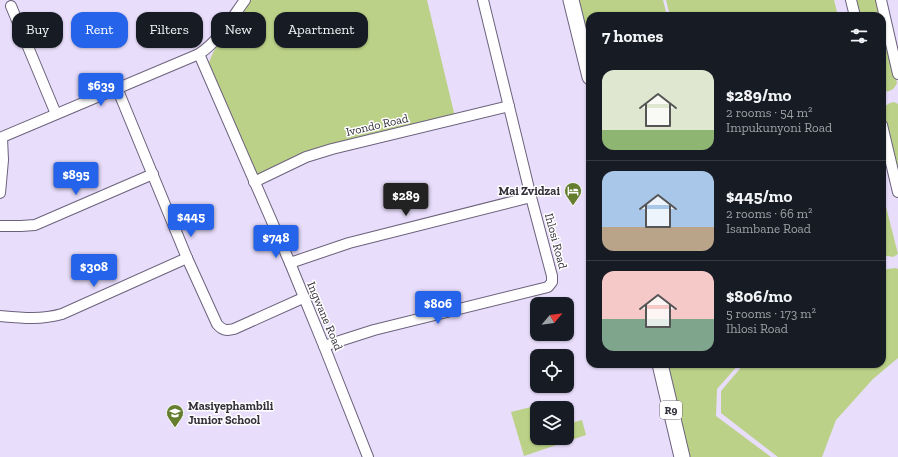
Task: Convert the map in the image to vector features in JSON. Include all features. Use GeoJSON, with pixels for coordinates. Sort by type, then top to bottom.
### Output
{"type":"FeatureCollection","features":[{"type":"Feature","properties":{"kind":"highway"},"geometry":{"type":"LineString","coordinates":[[572,0],[586,60]]}},
{"type":"Feature","properties":{"kind":"highway","name":"R9"},"geometry":{"type":"LineString","coordinates":[[661,368],[682,457]]}},
{"type":"Feature","properties":{"kind":"street"},"geometry":{"type":"LineString","coordinates":[[0,193],[3,160],[1,138],[199,54],[215,42],[245,0]]}},
{"type":"Feature","properties":{"kind":"street","name":"Ihlosi Road"},"geometry":{"type":"LineString","coordinates":[[324,346],[374,330],[548,287],[553,279],[531,197],[483,0]]}},
{"type":"Feature","properties":{"kind":"street"},"geometry":{"type":"LineString","coordinates":[[851,0],[854,12]]}},
{"type":"Feature","properties":{"kind":"street"},"geometry":{"type":"LineString","coordinates":[[881,0],[884,12]]}},
{"type":"Feature","properties":{"kind":"street"},"geometry":{"type":"LineString","coordinates":[[11,6],[56,114]]}},
{"type":"Feature","properties":{"kind":"street"},"geometry":{"type":"LineString","coordinates":[[886,22],[898,74]]}},
{"type":"Feature","properties":{"kind":"street","name":"Ingwane Road"},"geometry":{"type":"LineString","coordinates":[[199,54],[290,263],[368,457]]}},
{"type":"Feature","properties":{"kind":"street"},"geometry":{"type":"LineString","coordinates":[[117,88],[187,258],[220,328],[224,330],[234,329],[304,298]]}},
{"type":"Feature","properties":{"kind":"street","name":"Ivondo Road"},"geometry":{"type":"LineString","coordinates":[[254,182],[306,157],[332,149],[509,106]]}},
{"type":"Feature","properties":{"kind":"street"},"geometry":{"type":"LineString","coordinates":[[886,141],[898,192]]}},
{"type":"Feature","properties":{"kind":"street"},"geometry":{"type":"LineString","coordinates":[[0,226],[35,225],[153,174]]}},
{"type":"Feature","properties":{"kind":"street"},"geometry":{"type":"LineString","coordinates":[[290,263],[349,242],[531,197]]}},
{"type":"Feature","properties":{"kind":"street"},"geometry":{"type":"LineString","coordinates":[[0,316],[29,319],[49,318],[62,314],[187,258]]}},
{"type":"Feature","properties":{"kind":"green space"},"geometry":{"type":"Polygon","coordinates":[[[248,0],[427,0],[455,117],[258,175],[254,174],[208,67],[216,48],[266,48],[266,12],[239,12],[248,0]]]}},
{"type":"Feature","properties":{"kind":"green space"},"geometry":{"type":"Polygon","coordinates":[[[576,0],[663,0],[666,12],[586,12],[586,43],[576,0]]]}},
{"type":"Feature","properties":{"kind":"green space"},"geometry":{"type":"Polygon","coordinates":[[[666,0],[834,0],[837,12],[669,12],[666,0]]]}},
{"type":"Feature","properties":{"kind":"green space"},"geometry":{"type":"Polygon","coordinates":[[[855,0],[876,0],[879,12],[858,12],[855,0]]]}},
{"type":"Feature","properties":{"kind":"green space"},"geometry":{"type":"Polygon","coordinates":[[[886,39],[897,83],[891,90],[886,92],[886,39]]]}},
{"type":"Feature","properties":{"kind":"green space"},"geometry":{"type":"Polygon","coordinates":[[[894,102],[898,104],[898,173],[886,123],[886,106],[894,102]]]}},
{"type":"Feature","properties":{"kind":"green space"},"geometry":{"type":"Polygon","coordinates":[[[886,207],[898,254],[893,257],[886,256],[886,207]]]}},
{"type":"Feature","properties":{"kind":"green space"},"geometry":{"type":"Polygon","coordinates":[[[887,269],[898,269],[898,358],[873,379],[836,420],[822,457],[778,457],[721,413],[721,391],[741,368],[886,368],[887,269]]]}},
{"type":"Feature","properties":{"kind":"green space"},"geometry":{"type":"Polygon","coordinates":[[[666,368],[735,368],[717,389],[716,416],[771,457],[688,457],[666,368]]]}},
{"type":"Feature","properties":{"kind":"green space"},"geometry":{"type":"Polygon","coordinates":[[[530,407],[530,445],[556,445],[524,456],[511,412],[530,407]]]}},
{"type":"Feature","properties":{"kind":"green space"},"geometry":{"type":"Polygon","coordinates":[[[582,420],[586,435],[574,439],[574,422],[582,420]]]}},
{"type":"Feature","properties":{"kind":"place","name":"Mai Zvidzai"},"geometry":{"type":"Point","coordinates":[573,206]}},
{"type":"Feature","properties":{"kind":"place","name":"Masiyephambili Junior School"},"geometry":{"type":"Point","coordinates":[175,428]}}]}
